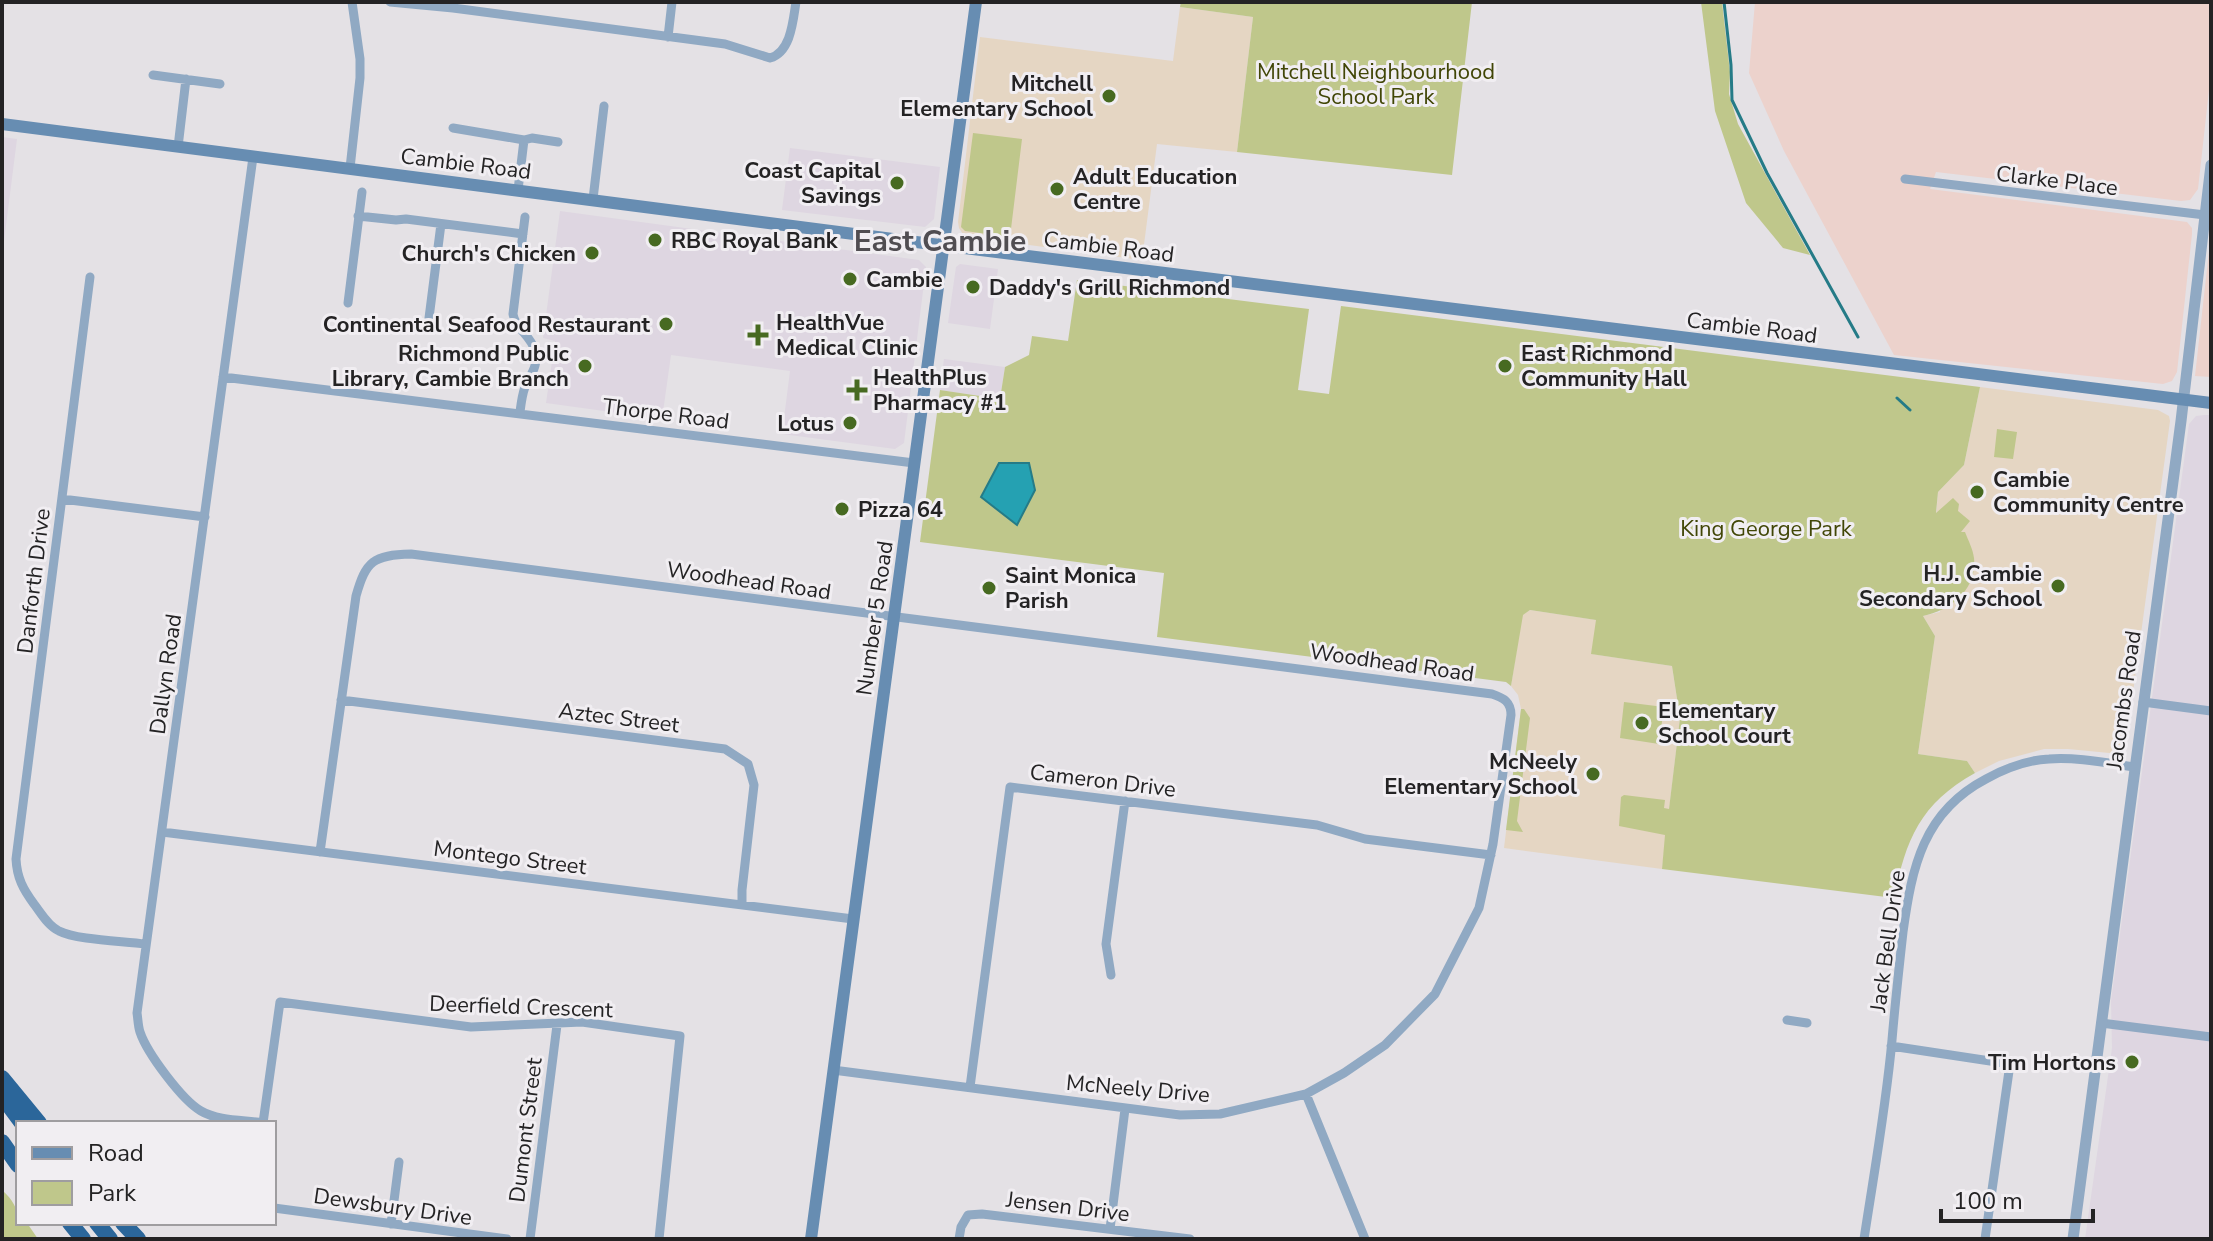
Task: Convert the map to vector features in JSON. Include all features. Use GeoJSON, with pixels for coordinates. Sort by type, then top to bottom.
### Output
{"type":"FeatureCollection","features":[{"type":"Feature","properties":{"kind":"highway"},"geometry":{"type":"LineString","coordinates":[[2,1078],[37,1121]]}},
{"type":"Feature","properties":{"kind":"highway"},"geometry":{"type":"LineString","coordinates":[[2,1096],[21,1121]]}},
{"type":"Feature","properties":{"kind":"highway"},"geometry":{"type":"LineString","coordinates":[[2,1133],[16,1151]]}},
{"type":"Feature","properties":{"kind":"highway"},"geometry":{"type":"LineString","coordinates":[[2,1142],[16,1162]]}},
{"type":"Feature","properties":{"kind":"main road","name":"Number 5 Road"},"geometry":{"type":"LineString","coordinates":[[811,1239],[976,2]]}},
{"type":"Feature","properties":{"kind":"main road","name":"Cambie Road"},"geometry":{"type":"LineString","coordinates":[[2,124],[945,246],[2211,403]]}},
{"type":"Feature","properties":{"kind":"street"},"geometry":{"type":"LineString","coordinates":[[350,168],[360,78],[352,2]]}},
{"type":"Feature","properties":{"kind":"street"},"geometry":{"type":"LineString","coordinates":[[390,2],[725,44],[770,58],[776,57],[785,48],[796,2]]}},
{"type":"Feature","properties":{"kind":"street"},"geometry":{"type":"LineString","coordinates":[[668,37],[672,2]]}},
{"type":"Feature","properties":{"kind":"street"},"geometry":{"type":"LineString","coordinates":[[153,75],[220,84]]}},
{"type":"Feature","properties":{"kind":"street"},"geometry":{"type":"LineString","coordinates":[[178,147],[186,79]]}},
{"type":"Feature","properties":{"kind":"street"},"geometry":{"type":"LineString","coordinates":[[593,199],[604,106]]}},
{"type":"Feature","properties":{"kind":"street"},"geometry":{"type":"LineString","coordinates":[[453,128],[524,140],[532,138],[558,142]]}},
{"type":"Feature","properties":{"kind":"street"},"geometry":{"type":"LineString","coordinates":[[518,190],[524,140]]}},
{"type":"Feature","properties":{"kind":"street","name":"Dallyn Road"},"geometry":{"type":"LineString","coordinates":[[247,1121],[202,1112],[186,1100],[149,1053],[140,1032],[137,1013],[253,157]]}},
{"type":"Feature","properties":{"kind":"street","name":"Jacombs Road"},"geometry":{"type":"LineString","coordinates":[[2073,1239],[2184,401],[2211,165]]}},
{"type":"Feature","properties":{"kind":"street","name":"Clarke Place"},"geometry":{"type":"LineString","coordinates":[[1905,179],[2205,215]]}},
{"type":"Feature","properties":{"kind":"street"},"geometry":{"type":"LineString","coordinates":[[348,303],[362,192]]}},
{"type":"Feature","properties":{"kind":"street"},"geometry":{"type":"LineString","coordinates":[[358,216],[523,234]]}},
{"type":"Feature","properties":{"kind":"street"},"geometry":{"type":"LineString","coordinates":[[520,412],[523,390],[533,373],[536,357],[531,341],[515,323],[513,314],[525,217]]}},
{"type":"Feature","properties":{"kind":"street"},"geometry":{"type":"LineString","coordinates":[[429,318],[441,224]]}},
{"type":"Feature","properties":{"kind":"street","name":"Danforth Drive"},"geometry":{"type":"LineString","coordinates":[[90,277],[16,859],[17,873],[22,888],[57,931],[145,944]]}},
{"type":"Feature","properties":{"kind":"street","name":"Thorpe Road"},"geometry":{"type":"LineString","coordinates":[[223,377],[914,463]]}},
{"type":"Feature","properties":{"kind":"street"},"geometry":{"type":"LineString","coordinates":[[62,499],[205,517]]}},
{"type":"Feature","properties":{"kind":"street","name":"Woodhead Road"},"geometry":{"type":"LineString","coordinates":[[320,852],[356,596],[362,573],[379,558],[393,554],[1492,694],[1503,697],[1509,704]]}},
{"type":"Feature","properties":{"kind":"street","name":"Aztec Street"},"geometry":{"type":"LineString","coordinates":[[341,700],[725,749],[748,764],[754,785],[742,905]]}},
{"type":"Feature","properties":{"kind":"street"},"geometry":{"type":"LineString","coordinates":[[2143,702],[2211,711]]}},
{"type":"Feature","properties":{"kind":"street","name":"McNeely Drive"},"geometry":{"type":"LineString","coordinates":[[833,1070],[1180,1115],[1220,1114],[1306,1094],[1385,1045],[1435,994],[1479,908],[1491,855],[1511,715],[1509,704]]}},
{"type":"Feature","properties":{"kind":"street","name":"Jack Bell Drive"},"geometry":{"type":"LineString","coordinates":[[1864,1239],[1912,875],[1930,833],[1954,801],[1976,784],[2022,763],[2068,759],[2134,767]]}},
{"type":"Feature","properties":{"kind":"street","name":"Cameron Drive"},"geometry":{"type":"LineString","coordinates":[[970,1087],[1010,787],[1317,825],[1365,839],[1491,855]]}},
{"type":"Feature","properties":{"kind":"street"},"geometry":{"type":"LineString","coordinates":[[1111,975],[1106,944],[1125,801]]}},
{"type":"Feature","properties":{"kind":"street","name":"Montego Street"},"geometry":{"type":"LineString","coordinates":[[162,832],[853,919]]}},
{"type":"Feature","properties":{"kind":"street","name":"Deerfield Crescent"},"geometry":{"type":"LineString","coordinates":[[263,1121],[280,1002],[471,1027],[582,1022],[680,1036],[659,1239]]}},
{"type":"Feature","properties":{"kind":"street"},"geometry":{"type":"LineString","coordinates":[[1787,1020],[1807,1023]]}},
{"type":"Feature","properties":{"kind":"street"},"geometry":{"type":"LineString","coordinates":[[2101,1023],[2211,1037]]}},
{"type":"Feature","properties":{"kind":"street","name":"Dumont Street"},"geometry":{"type":"LineString","coordinates":[[530,1239],[557,1025]]}},
{"type":"Feature","properties":{"kind":"street"},"geometry":{"type":"LineString","coordinates":[[1891,1046],[2010,1064],[1985,1239]]}},
{"type":"Feature","properties":{"kind":"street"},"geometry":{"type":"LineString","coordinates":[[1306,1094],[1365,1239]]}},
{"type":"Feature","properties":{"kind":"street"},"geometry":{"type":"LineString","coordinates":[[1110,1229],[1125,1109]]}},
{"type":"Feature","properties":{"kind":"street"},"geometry":{"type":"LineString","coordinates":[[391,1224],[399,1162]]}},
{"type":"Feature","properties":{"kind":"street","name":"Dewsbury Drive"},"geometry":{"type":"LineString","coordinates":[[276,1208],[507,1239]]}},
{"type":"Feature","properties":{"kind":"street","name":"Jensen Drive"},"geometry":{"type":"LineString","coordinates":[[959,1239],[968,1215],[982,1214],[1190,1239]]}},
{"type":"Feature","properties":{"kind":"shaded area"},"geometry":{"type":"Polygon","coordinates":[[[1755,2],[2211,2],[2211,72],[2198,189],[2190,200],[1936,172],[1930,189],[2187,222],[2192,234],[2177,372],[2172,381],[2163,384],[1894,355],[1784,151],[1749,73],[1755,2]]]}},
{"type":"Feature","properties":{"kind":"shaded area"},"geometry":{"type":"Polygon","coordinates":[[[1180,7],[1253,17],[1237,152],[1157,144],[1142,260],[963,234],[958,222],[980,37],[1173,61],[1180,7]]]}},
{"type":"Feature","properties":{"kind":"shaded area"},"geometry":{"type":"Polygon","coordinates":[[[2,137],[17,139],[2,257],[2,137]]]}},
{"type":"Feature","properties":{"kind":"shaded area"},"geometry":{"type":"Polygon","coordinates":[[[790,148],[940,167],[934,219],[925,227],[782,210],[790,148]]]}},
{"type":"Feature","properties":{"kind":"shaded area"},"geometry":{"type":"Polygon","coordinates":[[[560,211],[919,260],[926,267],[904,443],[895,449],[782,434],[790,371],[671,355],[662,419],[546,403],[555,341],[543,338],[560,211]]]}},
{"type":"Feature","properties":{"kind":"shaded area"},"geometry":{"type":"Polygon","coordinates":[[[2211,233],[2211,377],[2195,376],[2211,233]]]}},
{"type":"Feature","properties":{"kind":"shaded area"},"geometry":{"type":"Polygon","coordinates":[[[960,264],[998,269],[990,329],[948,323],[956,267],[960,264]]]}},
{"type":"Feature","properties":{"kind":"shaded area"},"geometry":{"type":"Polygon","coordinates":[[[944,359],[1005,367],[1000,399],[940,390],[944,359]]]}},
{"type":"Feature","properties":{"kind":"shaded area","name":"H.J. Cambie Secondary School"},"geometry":{"type":"Polygon","coordinates":[[[1980,387],[2158,410],[2169,416],[2125,751],[2120,754],[2044,749],[1999,761],[1975,773],[1967,761],[1918,754],[1935,636],[1923,616],[1940,612],[1951,534],[1936,516],[1938,492],[1964,465],[1980,387]]]}},
{"type":"Feature","properties":{"kind":"shaded area"},"geometry":{"type":"Polygon","coordinates":[[[2211,415],[2211,1239],[2085,1239],[2112,1048],[2111,1001],[2189,424],[2196,416],[2211,415]]]}},
{"type":"Feature","properties":{"kind":"shaded area","name":"McNeely Elementary School"},"geometry":{"type":"Polygon","coordinates":[[[1530,610],[1597,620],[1592,654],[1672,666],[1680,718],[1662,869],[1504,848],[1521,709],[1518,695],[1511,686],[1522,615],[1530,610]]]}},
{"type":"Feature","properties":{"kind":"green space","name":"Mitchell Neighbourhood School Park"},"geometry":{"type":"Polygon","coordinates":[[[1181,2],[1472,2],[1452,175],[1237,152],[1253,17],[1180,7],[1181,2]]]}},
{"type":"Feature","properties":{"kind":"green space"},"geometry":{"type":"Polygon","coordinates":[[[1701,2],[1722,2],[1730,72],[1729,94],[1738,124],[1810,255],[1783,248],[1746,203],[1715,111],[1701,2]]]}},
{"type":"Feature","properties":{"kind":"green space"},"geometry":{"type":"Polygon","coordinates":[[[973,133],[1022,139],[1010,237],[965,231],[961,227],[973,133]]]}},
{"type":"Feature","properties":{"kind":"green space","name":"King George Park"},"geometry":{"type":"Polygon","coordinates":[[[1077,280],[1309,309],[1298,390],[1329,394],[1341,306],[1980,387],[1964,465],[1938,492],[1936,513],[1953,498],[1959,504],[1958,511],[1970,521],[1961,532],[1965,532],[1972,548],[1974,569],[1967,589],[1960,597],[1943,609],[1923,616],[1935,636],[1918,754],[1967,761],[1975,773],[1941,797],[1918,825],[1904,858],[1894,898],[1662,869],[1665,835],[1619,826],[1621,797],[1624,795],[1665,800],[1664,808],[1669,809],[1680,718],[1672,666],[1591,654],[1596,620],[1530,610],[1523,615],[1511,686],[1506,682],[1157,637],[1164,573],[920,542],[940,390],[1000,399],[1005,367],[1029,355],[1032,336],[1068,341],[1077,280]]]}},
{"type":"Feature","properties":{"kind":"green space"},"geometry":{"type":"Polygon","coordinates":[[[1997,429],[2017,432],[2013,459],[1994,457],[1997,429]]]}},
{"type":"Feature","properties":{"kind":"green space","name":"Elementary School Court"},"geometry":{"type":"Polygon","coordinates":[[[1624,702],[1664,707],[1659,744],[1620,738],[1624,702]]]}},
{"type":"Feature","properties":{"kind":"green space"},"geometry":{"type":"Polygon","coordinates":[[[1521,709],[1530,718],[1517,821],[1523,832],[1506,830],[1521,709]]]}},
{"type":"Feature","properties":{"kind":"green space"},"geometry":{"type":"Polygon","coordinates":[[[2,1190],[14,1205],[16,1225],[28,1225],[38,1239],[2,1239],[2,1190]]]}},
{"type":"Feature","properties":{"kind":"water"},"geometry":{"type":"Polygon","coordinates":[[[999,463],[1029,463],[1035,490],[1017,525],[981,497],[999,463]]]}},
{"type":"Feature","properties":{"kind":"waterway"},"geometry":{"type":"LineString","coordinates":[[1724,2],[1732,100],[1767,173],[1858,337]]}},
{"type":"Feature","properties":{"kind":"waterway"},"geometry":{"type":"LineString","coordinates":[[1897,398],[1910,410]]}},
{"type":"Feature","properties":{"kind":"place","name":"Mitchell Elementary School"},"geometry":{"type":"Point","coordinates":[1109,96]}},
{"type":"Feature","properties":{"kind":"place","name":"Coast Capital Savings"},"geometry":{"type":"Point","coordinates":[897,183]}},
{"type":"Feature","properties":{"kind":"place","name":"Adult Education Centre"},"geometry":{"type":"Point","coordinates":[1057,189]}},
{"type":"Feature","properties":{"kind":"place","name":"RBC Royal Bank"},"geometry":{"type":"Point","coordinates":[655,240]}},
{"type":"Feature","properties":{"kind":"place","name":"Church's Chicken"},"geometry":{"type":"Point","coordinates":[592,253]}},
{"type":"Feature","properties":{"kind":"place","name":"Cambie"},"geometry":{"type":"Point","coordinates":[850,279]}},
{"type":"Feature","properties":{"kind":"place","name":"Daddy's Grill Richmond"},"geometry":{"type":"Point","coordinates":[973,287]}},
{"type":"Feature","properties":{"kind":"place","name":"Continental Seafood Restaurant"},"geometry":{"type":"Point","coordinates":[666,324]}},
{"type":"Feature","properties":{"kind":"place","name":"HealthVue Medical Clinic"},"geometry":{"type":"Point","coordinates":[758,335]}},
{"type":"Feature","properties":{"kind":"place","name":"Richmond Public Library, Cambie Branch"},"geometry":{"type":"Point","coordinates":[585,366]}},
{"type":"Feature","properties":{"kind":"place","name":"East Richmond Community Hall"},"geometry":{"type":"Point","coordinates":[1505,366]}},
{"type":"Feature","properties":{"kind":"place","name":"HealthPlus Pharmacy #1"},"geometry":{"type":"Point","coordinates":[857,390]}},
{"type":"Feature","properties":{"kind":"place","name":"Lotus"},"geometry":{"type":"Point","coordinates":[850,423]}},
{"type":"Feature","properties":{"kind":"place","name":"Cambie Community Centre"},"geometry":{"type":"Point","coordinates":[1977,492]}},
{"type":"Feature","properties":{"kind":"place","name":"Pizza 64"},"geometry":{"type":"Point","coordinates":[842,509]}},
{"type":"Feature","properties":{"kind":"place","name":"H.J. Cambie Secondary School"},"geometry":{"type":"Point","coordinates":[2058,586]}},
{"type":"Feature","properties":{"kind":"place","name":"Saint Monica Parish"},"geometry":{"type":"Point","coordinates":[989,588]}},
{"type":"Feature","properties":{"kind":"place","name":"Elementary School Court"},"geometry":{"type":"Point","coordinates":[1642,723]}},
{"type":"Feature","properties":{"kind":"place","name":"McNeely Elementary School"},"geometry":{"type":"Point","coordinates":[1593,774]}},
{"type":"Feature","properties":{"kind":"place","name":"Tim Hortons"},"geometry":{"type":"Point","coordinates":[2132,1062]}},
{"type":"Feature","properties":{"kind":"district","name":"East Cambie"},"geometry":{"type":"Point","coordinates":[940,241]}}]}
